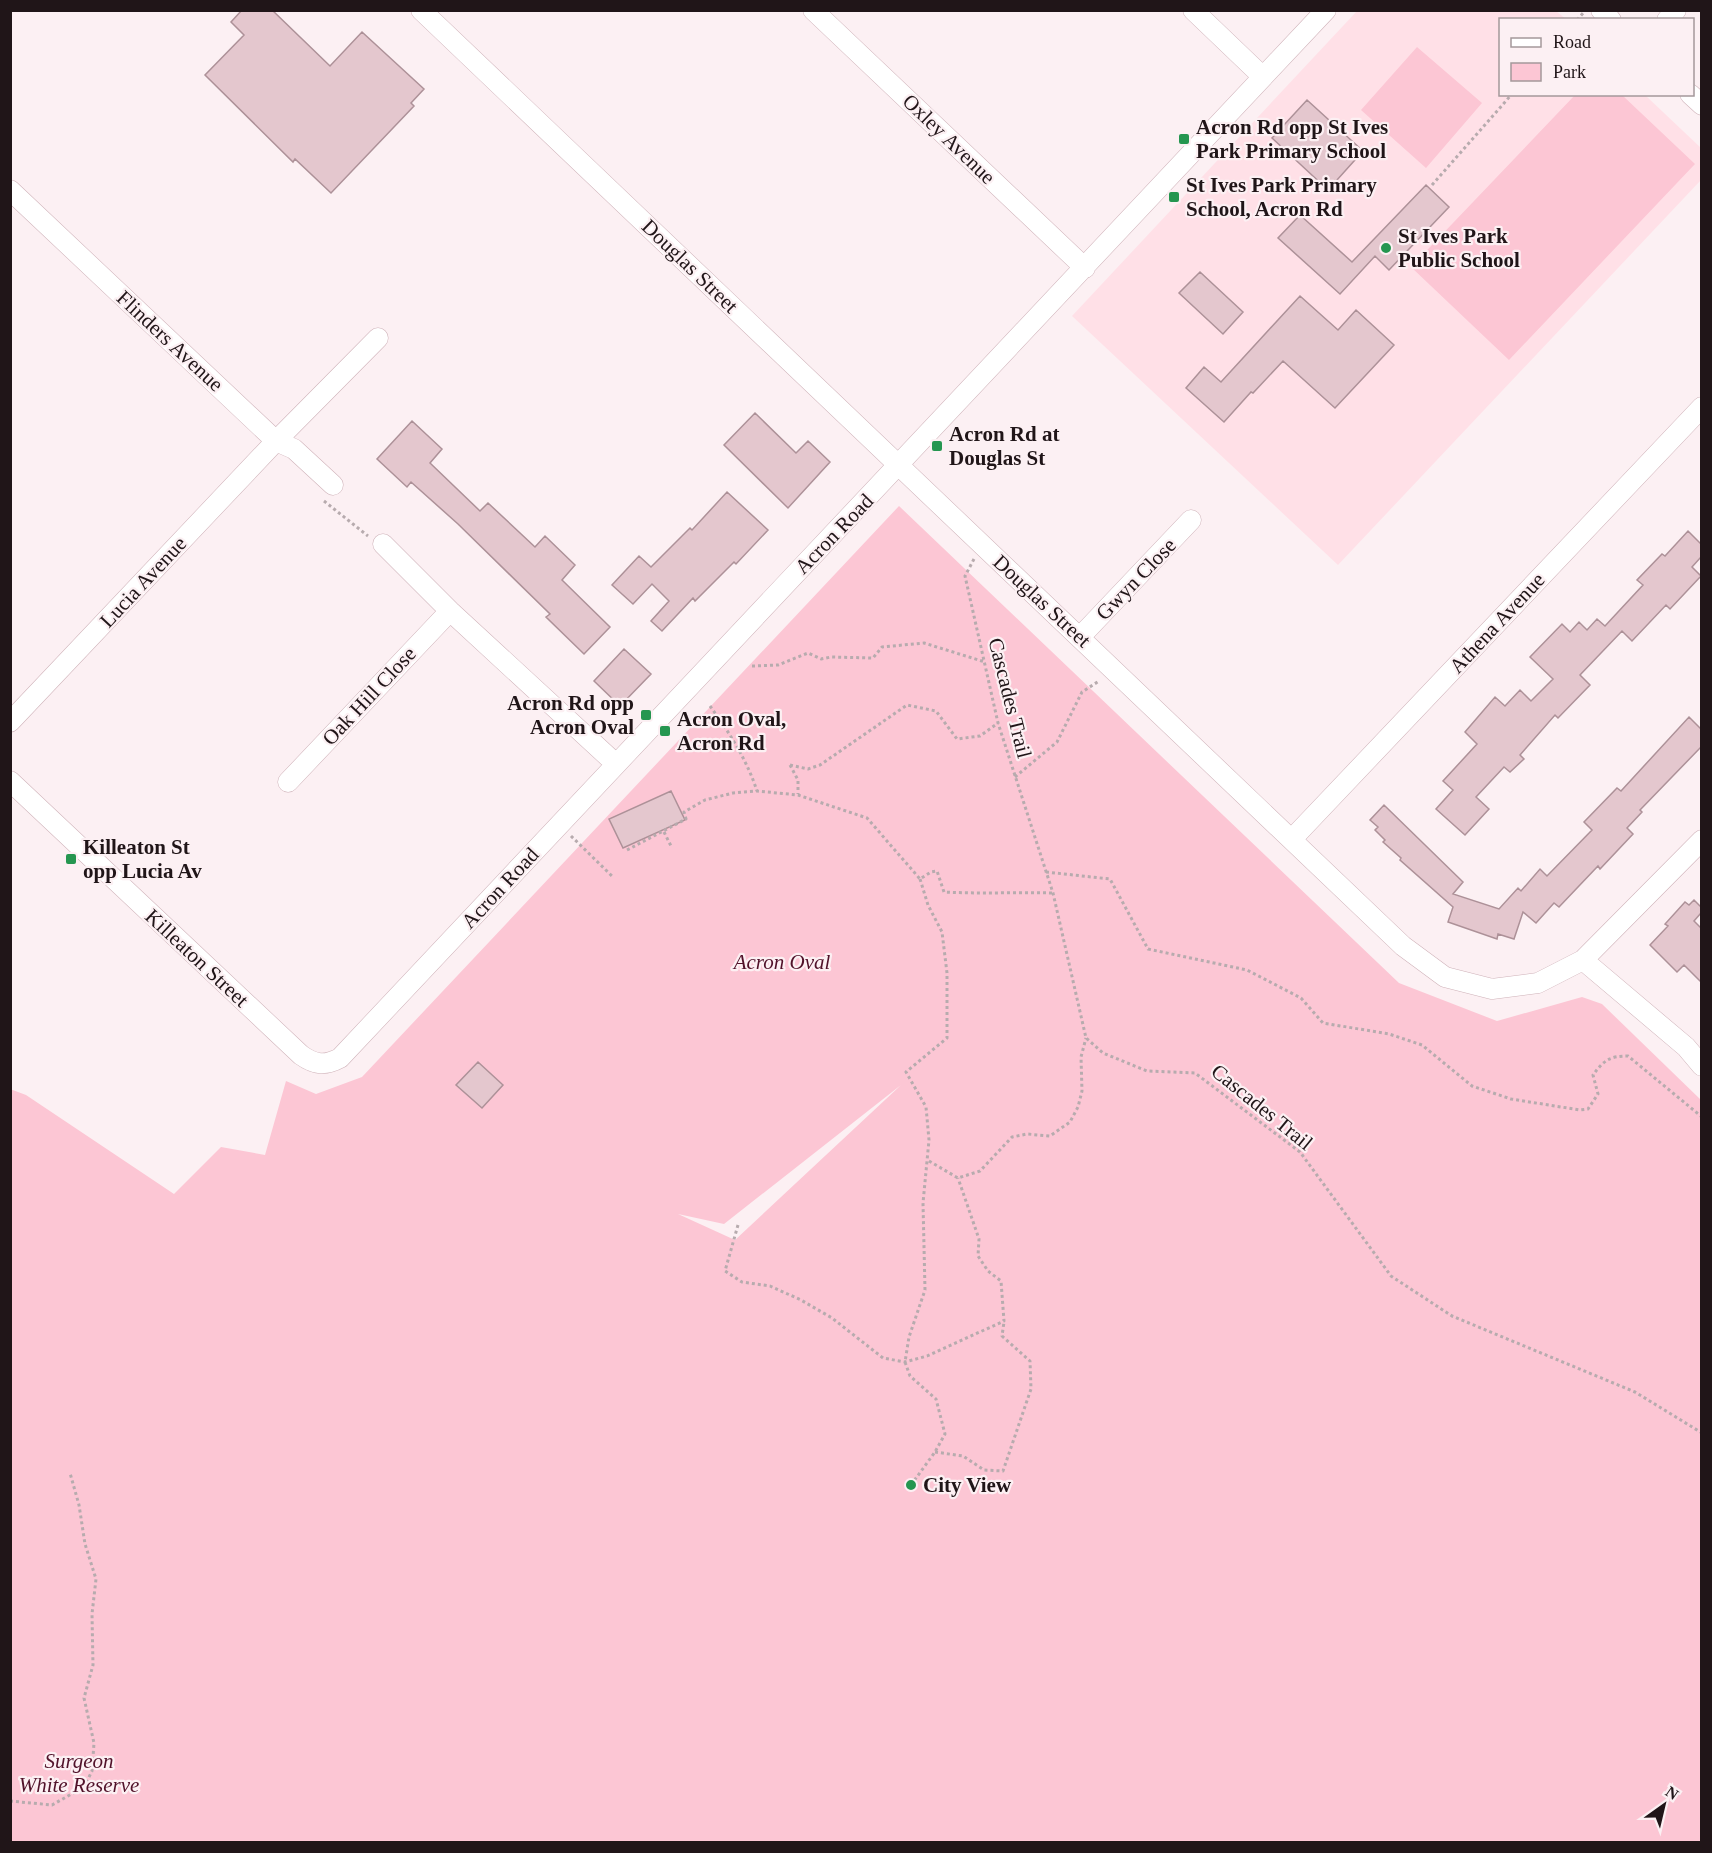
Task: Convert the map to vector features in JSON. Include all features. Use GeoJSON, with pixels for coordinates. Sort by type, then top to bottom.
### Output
{"type":"FeatureCollection","features":[{"type":"Feature","properties":{"kind":"street","name":"Douglas Street"},"geometry":{"type":"LineString","coordinates":[[421,10],[1402,946],[1445,977],[1492,989],[1538,983],[1583,960],[1701,840]]}},
{"type":"Feature","properties":{"kind":"street","name":"Oxley Avenue"},"geometry":{"type":"LineString","coordinates":[[813,10],[1085,268]]}},
{"type":"Feature","properties":{"kind":"street"},"geometry":{"type":"LineString","coordinates":[[1193,10],[1263,77]]}},
{"type":"Feature","properties":{"kind":"street","name":"Acron Road"},"geometry":{"type":"LineString","coordinates":[[340,1058],[1326,10]]}},
{"type":"Feature","properties":{"kind":"street","name":"Flinders Avenue"},"geometry":{"type":"LineString","coordinates":[[10,190],[276,441],[294,449],[333,485]]}},
{"type":"Feature","properties":{"kind":"street","name":"Lucia Avenue"},"geometry":{"type":"LineString","coordinates":[[10,722],[276,441],[378,338]]}},
{"type":"Feature","properties":{"kind":"street","name":"Athena Avenue"},"geometry":{"type":"LineString","coordinates":[[1292,839],[1701,407]]}},
{"type":"Feature","properties":{"kind":"street","name":"Gwyn Close"},"geometry":{"type":"LineString","coordinates":[[1080,637],[1191,520]]}},
{"type":"Feature","properties":{"kind":"street"},"geometry":{"type":"LineString","coordinates":[[383,544],[450,611],[616,764]]}},
{"type":"Feature","properties":{"kind":"street","name":"Oak Hill Close"},"geometry":{"type":"LineString","coordinates":[[288,782],[450,611]]}},
{"type":"Feature","properties":{"kind":"street","name":"Killeaton Street"},"geometry":{"type":"LineString","coordinates":[[10,781],[301,1055],[319,1065],[330,1064],[340,1058]]}},
{"type":"Feature","properties":{"kind":"street"},"geometry":{"type":"LineString","coordinates":[[1583,960],[1686,1047],[1701,1066]]}},
{"type":"Feature","properties":{"kind":"path"},"geometry":{"type":"LineString","coordinates":[[1432,185],[1510,96]]}},
{"type":"Feature","properties":{"kind":"path","name":"Cascades Trail"},"geometry":{"type":"LineString","coordinates":[[981,544],[965,576],[998,723],[1053,894],[1086,1038],[1103,1053],[1147,1071],[1195,1073],[1300,1152],[1390,1276],[1452,1316],[1635,1392],[1701,1433]]}},
{"type":"Feature","properties":{"kind":"path"},"geometry":{"type":"LineString","coordinates":[[752,666],[778,665],[808,653],[821,659],[831,657],[873,658],[882,647],[924,643],[985,662]]}},
{"type":"Feature","properties":{"kind":"path"},"geometry":{"type":"LineString","coordinates":[[1016,777],[1057,742],[1082,692],[1115,670]]}},
{"type":"Feature","properties":{"kind":"path"},"geometry":{"type":"LineString","coordinates":[[798,795],[798,780],[790,765],[808,769],[820,765],[907,705],[936,711],[957,739],[980,736],[998,723]]}},
{"type":"Feature","properties":{"kind":"path"},"geometry":{"type":"LineString","coordinates":[[710,706],[730,734],[753,778],[757,791]]}},
{"type":"Feature","properties":{"kind":"path"},"geometry":{"type":"LineString","coordinates":[[627,850],[686,819],[684,812],[705,800],[733,793],[757,791],[798,795],[867,818],[920,879],[928,905],[942,932],[947,973],[947,1038],[906,1072],[926,1107],[929,1161],[924,1203],[925,1290],[909,1337],[905,1362],[910,1376],[936,1399],[945,1434],[911,1485]]}},
{"type":"Feature","properties":{"kind":"path"},"geometry":{"type":"LineString","coordinates":[[559,824],[613,877]]}},
{"type":"Feature","properties":{"kind":"path"},"geometry":{"type":"LineString","coordinates":[[664,832],[672,848]]}},
{"type":"Feature","properties":{"kind":"path"},"geometry":{"type":"LineString","coordinates":[[920,879],[932,872],[937,872],[944,892],[1053,894]]}},
{"type":"Feature","properties":{"kind":"path"},"geometry":{"type":"LineString","coordinates":[[1046,872],[1110,879],[1148,949],[1247,970],[1301,998],[1323,1023],[1389,1034],[1422,1046],[1472,1086],[1511,1099],[1580,1110],[1588,1108],[1598,1094],[1593,1075],[1600,1066],[1613,1056],[1628,1056],[1701,1117]]}},
{"type":"Feature","properties":{"kind":"path"},"geometry":{"type":"LineString","coordinates":[[958,1178],[980,1171],[1012,1137],[1027,1134],[1050,1136],[1070,1122],[1078,1107],[1082,1091],[1081,1057],[1086,1038]]}},
{"type":"Feature","properties":{"kind":"path"},"geometry":{"type":"LineString","coordinates":[[929,1161],[958,1178],[980,1239],[978,1256],[988,1270],[1001,1281],[1004,1321],[1002,1336],[1030,1361],[1031,1389],[1003,1471],[984,1470],[963,1456],[935,1452]]}},
{"type":"Feature","properties":{"kind":"path"},"geometry":{"type":"LineString","coordinates":[[738,1225],[725,1270],[742,1282],[770,1286],[801,1300],[832,1318],[883,1358],[905,1362],[927,1356],[1004,1321]]}},
{"type":"Feature","properties":{"kind":"path"},"geometry":{"type":"LineString","coordinates":[[10,1801],[52,1805],[84,1787],[92,1771],[94,1743],[84,1698],[93,1665],[92,1614],[96,1579],[85,1544],[79,1505],[70,1473]]}},
{"type":"Feature","properties":{"kind":"shaded area","name":"St Ives Park Public School"},"geometry":{"type":"Polygon","coordinates":[[[1357,11],[1556,11],[1565,18],[1499,18],[1499,96],[1646,96],[1701,148],[1701,180],[1338,565],[1072,316],[1357,11]]]}},
{"type":"Feature","properties":{"kind":"green space"},"geometry":{"type":"Polygon","coordinates":[[[1417,47],[1482,103],[1426,168],[1361,110],[1417,47]]]}},
{"type":"Feature","properties":{"kind":"green space"},"geometry":{"type":"Polygon","coordinates":[[[1574,96],[1623,96],[1695,164],[1509,360],[1411,267],[1574,96]]]}},
{"type":"Feature","properties":{"kind":"green space"},"geometry":{"type":"Polygon","coordinates":[[[899,506],[1399,983],[1497,1021],[1582,997],[1602,1004],[1701,1100],[1701,1842],[11,1842],[10,1089],[26,1095],[174,1194],[221,1147],[265,1155],[286,1081],[316,1094],[362,1077],[899,506]],[[901,1085],[724,1224],[678,1214],[735,1240],[901,1085]]]}},
{"type":"Feature","properties":{"kind":"building"},"geometry":{"type":"Polygon","coordinates":[[[242,10],[272,10],[330,66],[362,32],[424,89],[411,103],[414,106],[331,193],[295,159],[293,162],[205,75],[244,35],[231,22],[242,10]]]}},
{"type":"Feature","properties":{"kind":"building"},"geometry":{"type":"Polygon","coordinates":[[[1307,100],[1363,151],[1328,190],[1272,138],[1307,100]]]}},
{"type":"Feature","properties":{"kind":"building"},"geometry":{"type":"Polygon","coordinates":[[[1426,185],[1449,207],[1389,270],[1375,256],[1340,294],[1278,238],[1300,215],[1352,262],[1426,185]]]}},
{"type":"Feature","properties":{"kind":"building"},"geometry":{"type":"Polygon","coordinates":[[[1200,272],[1243,312],[1223,334],[1179,293],[1200,272]]]}},
{"type":"Feature","properties":{"kind":"building"},"geometry":{"type":"Polygon","coordinates":[[[1300,296],[1338,330],[1356,310],[1394,345],[1335,408],[1283,361],[1224,422],[1186,388],[1204,367],[1221,382],[1300,296]]]}},
{"type":"Feature","properties":{"kind":"building"},"geometry":{"type":"Polygon","coordinates":[[[755,413],[796,453],[808,441],[830,462],[788,508],[724,445],[755,413]]]}},
{"type":"Feature","properties":{"kind":"building"},"geometry":{"type":"Polygon","coordinates":[[[412,421],[442,449],[430,463],[480,511],[488,503],[535,547],[545,536],[575,565],[562,580],[610,627],[584,654],[546,617],[550,614],[458,524],[411,482],[407,487],[377,459],[412,421]]]}},
{"type":"Feature","properties":{"kind":"building"},"geometry":{"type":"Polygon","coordinates":[[[727,492],[768,530],[736,564],[734,562],[695,601],[693,598],[662,631],[651,621],[669,601],[652,584],[633,604],[612,585],[639,556],[651,567],[690,528],[692,530],[727,492]]]}},
{"type":"Feature","properties":{"kind":"building"},"geometry":{"type":"Polygon","coordinates":[[[1688,531],[1701,544],[1701,557],[1692,567],[1701,576],[1670,609],[1666,605],[1632,641],[1622,631],[1580,675],[1590,685],[1558,718],[1555,715],[1520,755],[1524,759],[1510,772],[1504,767],[1476,797],[1489,809],[1465,835],[1436,809],[1453,790],[1443,781],[1477,744],[1465,732],[1495,697],[1505,706],[1520,690],[1531,701],[1553,679],[1530,657],[1562,624],[1570,632],[1579,622],[1587,630],[1597,619],[1605,626],[1643,585],[1637,580],[1662,554],[1665,556],[1688,531]]]}},
{"type":"Feature","properties":{"kind":"building"},"geometry":{"type":"Polygon","coordinates":[[[624,649],[651,674],[620,706],[594,681],[624,649]]]}},
{"type":"Feature","properties":{"kind":"building"},"geometry":{"type":"Polygon","coordinates":[[[1689,717],[1701,729],[1701,747],[1640,810],[1642,812],[1627,828],[1633,834],[1559,907],[1554,903],[1536,923],[1523,912],[1514,939],[1498,934],[1497,939],[1448,922],[1453,907],[1400,860],[1401,858],[1383,842],[1385,840],[1375,830],[1378,827],[1370,820],[1384,805],[1463,882],[1453,894],[1499,909],[1518,888],[1521,891],[1540,869],[1547,876],[1592,830],[1584,822],[1617,788],[1621,791],[1689,717]]]}},
{"type":"Feature","properties":{"kind":"building"},"geometry":{"type":"Polygon","coordinates":[[[671,791],[685,820],[623,848],[609,819],[671,791]]]}},
{"type":"Feature","properties":{"kind":"building"},"geometry":{"type":"Polygon","coordinates":[[[1694,900],[1701,907],[1701,913],[1694,921],[1701,928],[1701,982],[1684,965],[1677,972],[1650,945],[1668,926],[1665,924],[1685,902],[1689,905],[1694,900]]]}},
{"type":"Feature","properties":{"kind":"building"},"geometry":{"type":"Polygon","coordinates":[[[478,1062],[503,1085],[482,1108],[456,1085],[478,1062]]]}},
{"type":"Feature","properties":{"kind":"place","name":"Acron Rd opp St Ives Park Primary School"},"geometry":{"type":"Point","coordinates":[1184,139]}},
{"type":"Feature","properties":{"kind":"place","name":"St Ives Park Primary School, Acron Rd"},"geometry":{"type":"Point","coordinates":[1174,197]}},
{"type":"Feature","properties":{"kind":"place","name":"St Ives Park Public School"},"geometry":{"type":"Point","coordinates":[1386,248]}},
{"type":"Feature","properties":{"kind":"place","name":"Acron Rd at Douglas St"},"geometry":{"type":"Point","coordinates":[937,446]}},
{"type":"Feature","properties":{"kind":"place","name":"Acron Rd opp Acron Oval"},"geometry":{"type":"Point","coordinates":[646,715]}},
{"type":"Feature","properties":{"kind":"place","name":"Acron Oval, Acron Rd"},"geometry":{"type":"Point","coordinates":[665,731]}},
{"type":"Feature","properties":{"kind":"place","name":"Killeaton St opp Lucia Av"},"geometry":{"type":"Point","coordinates":[71,859]}},
{"type":"Feature","properties":{"kind":"place","name":"City View"},"geometry":{"type":"Point","coordinates":[911,1485]}},
{"type":"Feature","properties":{"kind":"park label","name":"Acron Oval"},"geometry":{"type":"Point","coordinates":[782,962]}},
{"type":"Feature","properties":{"kind":"park label","name":"Surgeon White Reserve"},"geometry":{"type":"Point","coordinates":[79,1773]}}]}
